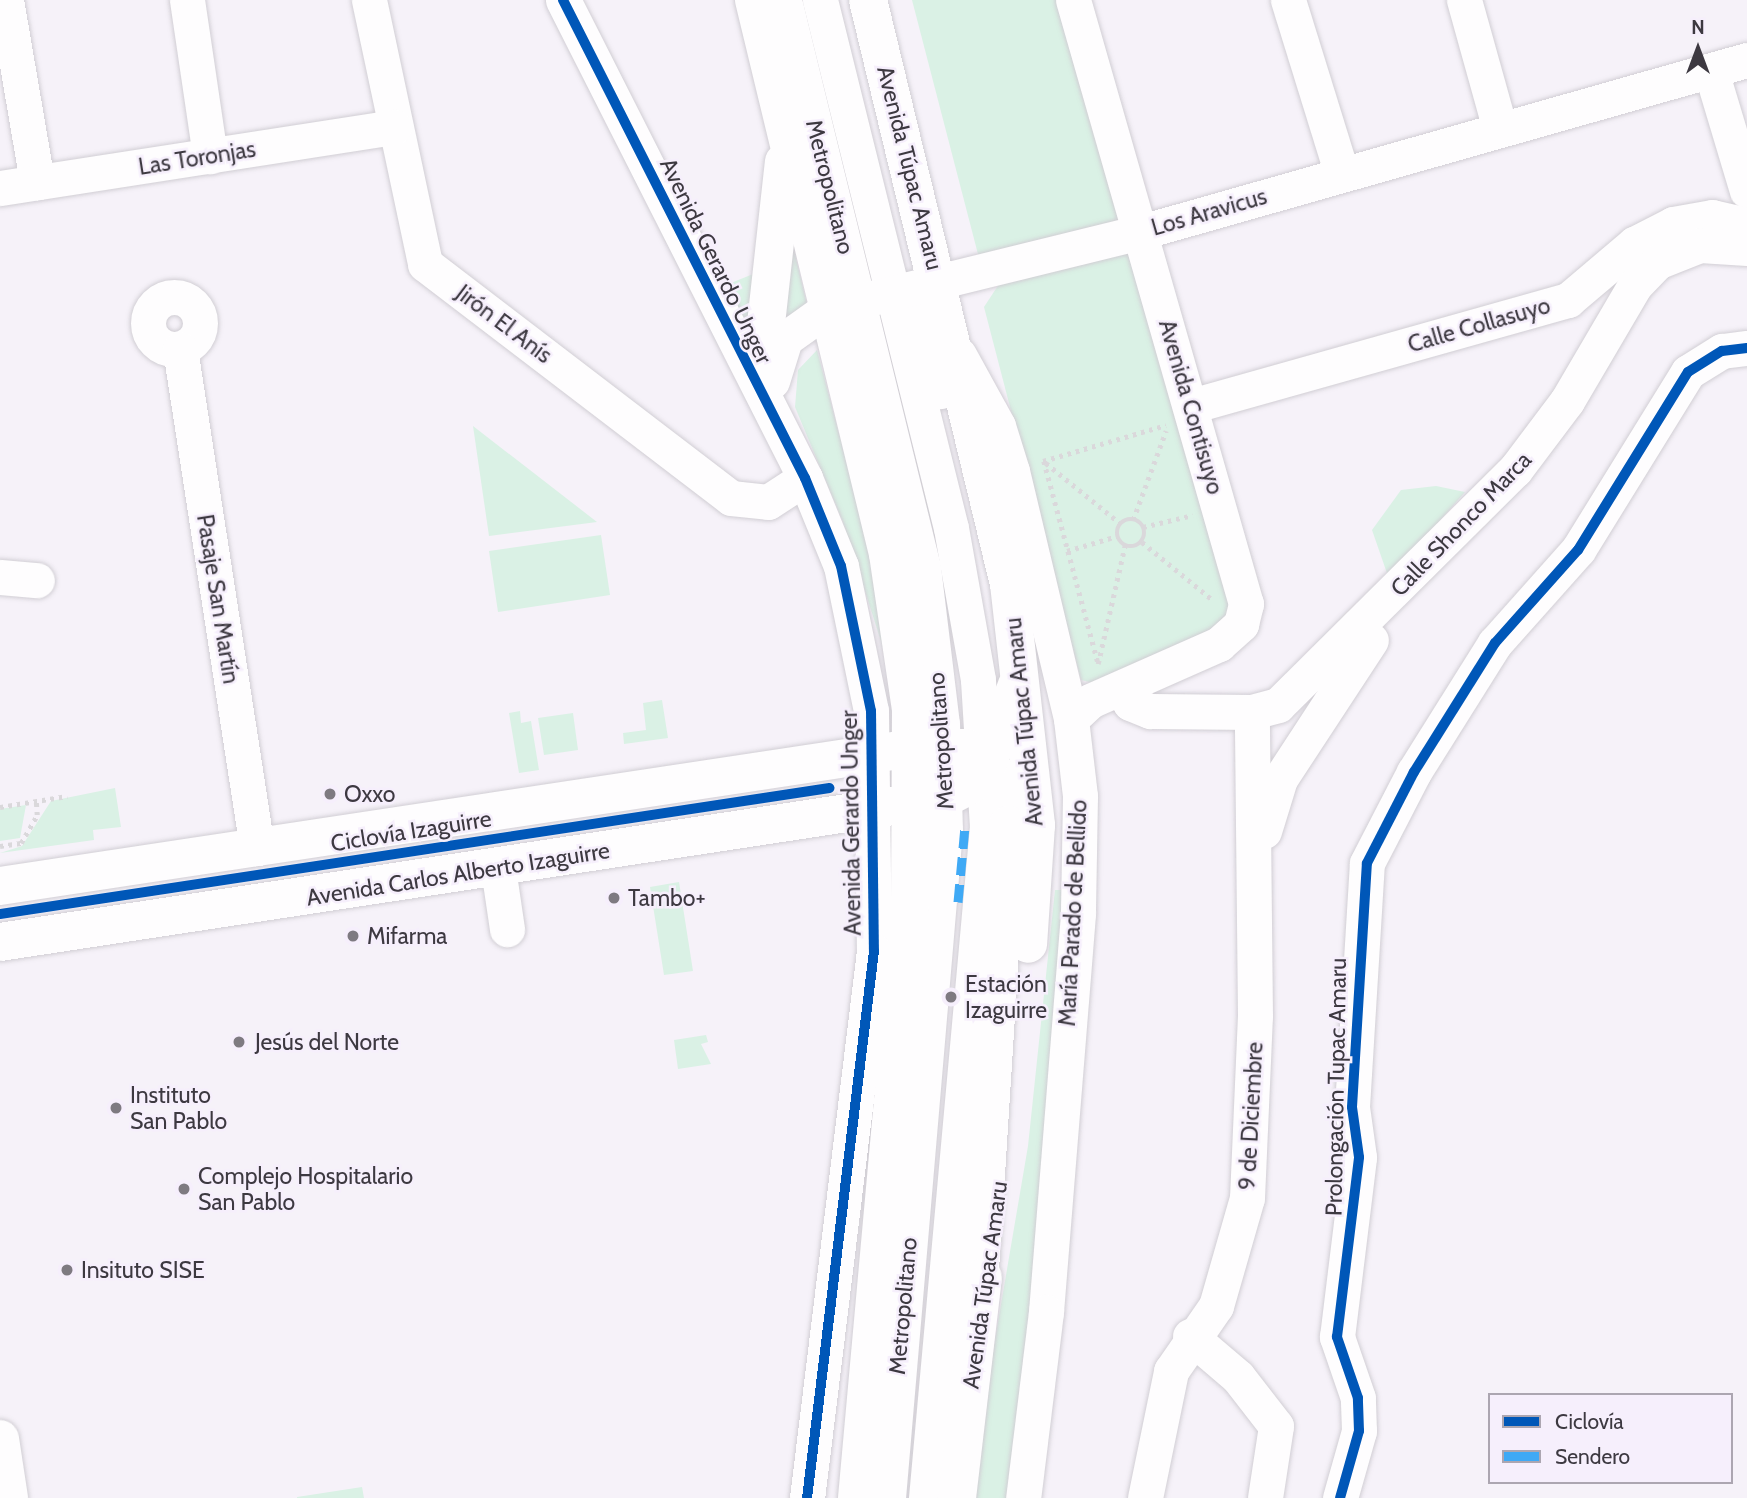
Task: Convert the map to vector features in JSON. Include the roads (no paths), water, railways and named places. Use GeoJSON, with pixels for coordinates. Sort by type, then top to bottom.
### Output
{"type":"FeatureCollection","features":[{"type":"Feature","properties":{"kind":"main road","name":"Avenida Túpac Amaru"},"geometry":{"type":"LineString","coordinates":[[754,0],[785,129],[886,296],[954,347],[1003,557],[1020,665],[1035,843],[1013,1107],[978,1302],[957,1498]]}},
{"type":"Feature","properties":{"kind":"main road","name":"Avenida Túpac Amaru"},"geometry":{"type":"LineString","coordinates":[[857,1498],[930,800],[928,746],[888,554],[886,296],[868,0]]}},
{"type":"Feature","properties":{"kind":"main road"},"geometry":{"type":"LineString","coordinates":[[772,371],[766,324],[785,129]]}},
{"type":"Feature","properties":{"kind":"main road"},"geometry":{"type":"LineString","coordinates":[[930,800],[984,764],[1010,716],[1020,665]]}},
{"type":"Feature","properties":{"kind":"main road"},"geometry":{"type":"LineString","coordinates":[[0,886],[928,746],[984,764],[1003,786],[1008,825],[978,1302]]}},
{"type":"Feature","properties":{"kind":"main road","name":"Avenida Carlos Alberto Izaguirre"},"geometry":{"type":"LineString","coordinates":[[0,943],[930,800]]}},
{"type":"Feature","properties":{"kind":"main road"},"geometry":{"type":"LineString","coordinates":[[536,806],[550,814],[561,836],[540,861]]}},
{"type":"Feature","properties":{"kind":"main road"},"geometry":{"type":"LineString","coordinates":[[0,1439],[5,1487]]}},
{"type":"Feature","properties":{"kind":"street"},"geometry":{"type":"LineString","coordinates":[[187,0],[210,156]]}},
{"type":"Feature","properties":{"kind":"street","name":"Jirón El Anís"},"geometry":{"type":"LineString","coordinates":[[369,0],[425,264],[731,498],[768,502],[805,478]]}},
{"type":"Feature","properties":{"kind":"street","name":"Avenida Gerardo Unger"},"geometry":{"type":"LineString","coordinates":[[563,0],[758,394],[790,445],[805,478],[853,614],[874,754],[874,951],[807,1498]]}},
{"type":"Feature","properties":{"kind":"street","name":"Metropolitano"},"geometry":{"type":"LineString","coordinates":[[784,0],[982,587],[978,680],[987,826],[926,1498]]}},
{"type":"Feature","properties":{"kind":"street","name":"Metropolitano"},"geometry":{"type":"LineString","coordinates":[[820,0],[886,296]]}},
{"type":"Feature","properties":{"kind":"street","name":"Avenida Contisuyo"},"geometry":{"type":"LineString","coordinates":[[1071,719],[1114,678],[1192,661],[1241,624],[1246,604],[1202,513],[1141,232],[1073,0]]}},
{"type":"Feature","properties":{"kind":"street"},"geometry":{"type":"LineString","coordinates":[[1288,0],[1342,174]]}},
{"type":"Feature","properties":{"kind":"street"},"geometry":{"type":"LineString","coordinates":[[1464,0],[1500,129]]}},
{"type":"Feature","properties":{"kind":"street"},"geometry":{"type":"LineString","coordinates":[[5,7],[37,182]]}},
{"type":"Feature","properties":{"kind":"street","name":"Los Aravicus"},"geometry":{"type":"LineString","coordinates":[[772,371],[792,331],[886,296],[1141,232],[1747,60]]}},
{"type":"Feature","properties":{"kind":"street"},"geometry":{"type":"LineString","coordinates":[[1711,71],[1747,191]]}},
{"type":"Feature","properties":{"kind":"street","name":"Las Toronjas"},"geometry":{"type":"LineString","coordinates":[[0,188],[394,127]]}},
{"type":"Feature","properties":{"kind":"street","name":"Calle Collasuyo"},"geometry":{"type":"LineString","coordinates":[[1180,415],[1568,300],[1634,244],[1663,228],[1712,217],[1747,225]]}},
{"type":"Feature","properties":{"kind":"street","name":"Calle Shonco Marca"},"geometry":{"type":"LineString","coordinates":[[1114,678],[1130,704],[1150,711],[1252,712],[1278,705],[1301,688],[1410,578],[1543,437],[1635,285],[1657,262],[1700,245],[1747,248]]}},
{"type":"Feature","properties":{"kind":"street","name":"María Parado de Bellido"},"geometry":{"type":"LineString","coordinates":[[954,347],[998,426],[1028,466],[1035,559],[1071,719],[1080,796],[1077,914],[1045,1312],[1023,1498]]}},
{"type":"Feature","properties":{"kind":"street","name":"Prolongación Tupac Amaru"},"geometry":{"type":"LineString","coordinates":[[1340,1498],[1359,1432],[1358,1398],[1337,1337],[1359,1157],[1352,1107],[1367,863],[1488,653],[1521,608],[1578,550],[1688,372],[1721,351],[1747,348]]}},
{"type":"Feature","properties":{"kind":"street","name":"Pasaje San Martín"},"geometry":{"type":"LineString","coordinates":[[180,349],[257,848]]}},
{"type":"Feature","properties":{"kind":"street"},"geometry":{"type":"LineString","coordinates":[[772,371],[775,407],[790,445]]}},
{"type":"Feature","properties":{"kind":"street"},"geometry":{"type":"LineString","coordinates":[[0,577],[37,580]]}},
{"type":"Feature","properties":{"kind":"street"},"geometry":{"type":"LineString","coordinates":[[1255,880],[1276,787],[1410,578]]}},
{"type":"Feature","properties":{"kind":"street","name":"9 de Diciembre"},"geometry":{"type":"LineString","coordinates":[[1145,1498],[1168,1380],[1190,1336],[1216,1306],[1247,1198],[1255,880],[1252,712]]}},
{"type":"Feature","properties":{"kind":"street","name":"Metropolitano"},"geometry":{"type":"LineString","coordinates":[[888,1498],[930,800]]}},
{"type":"Feature","properties":{"kind":"street"},"geometry":{"type":"LineString","coordinates":[[498,868],[508,929]]}},
{"type":"Feature","properties":{"kind":"street"},"geometry":{"type":"LineString","coordinates":[[1190,1336],[1238,1377],[1276,1426],[1265,1498]]}},
{"type":"Feature","properties":{"kind":"place","name":"Oxxo"},"geometry":{"type":"Point","coordinates":[330,794]}},
{"type":"Feature","properties":{"kind":"place","name":"Tambo+"},"geometry":{"type":"Point","coordinates":[614,898]}},
{"type":"Feature","properties":{"kind":"place","name":"Mifarma"},"geometry":{"type":"Point","coordinates":[353,936]}},
{"type":"Feature","properties":{"kind":"place","name":"Estación Izaguirre"},"geometry":{"type":"Point","coordinates":[951,997]}},
{"type":"Feature","properties":{"kind":"place","name":"Jesús del Norte"},"geometry":{"type":"Point","coordinates":[239,1042]}},
{"type":"Feature","properties":{"kind":"place","name":"Instituto San Pablo"},"geometry":{"type":"Point","coordinates":[116,1108]}},
{"type":"Feature","properties":{"kind":"place","name":"Complejo Hospitalario San Pablo"},"geometry":{"type":"Point","coordinates":[184,1189]}},
{"type":"Feature","properties":{"kind":"place","name":"Insituto SISE"},"geometry":{"type":"Point","coordinates":[67,1270]}}]}
